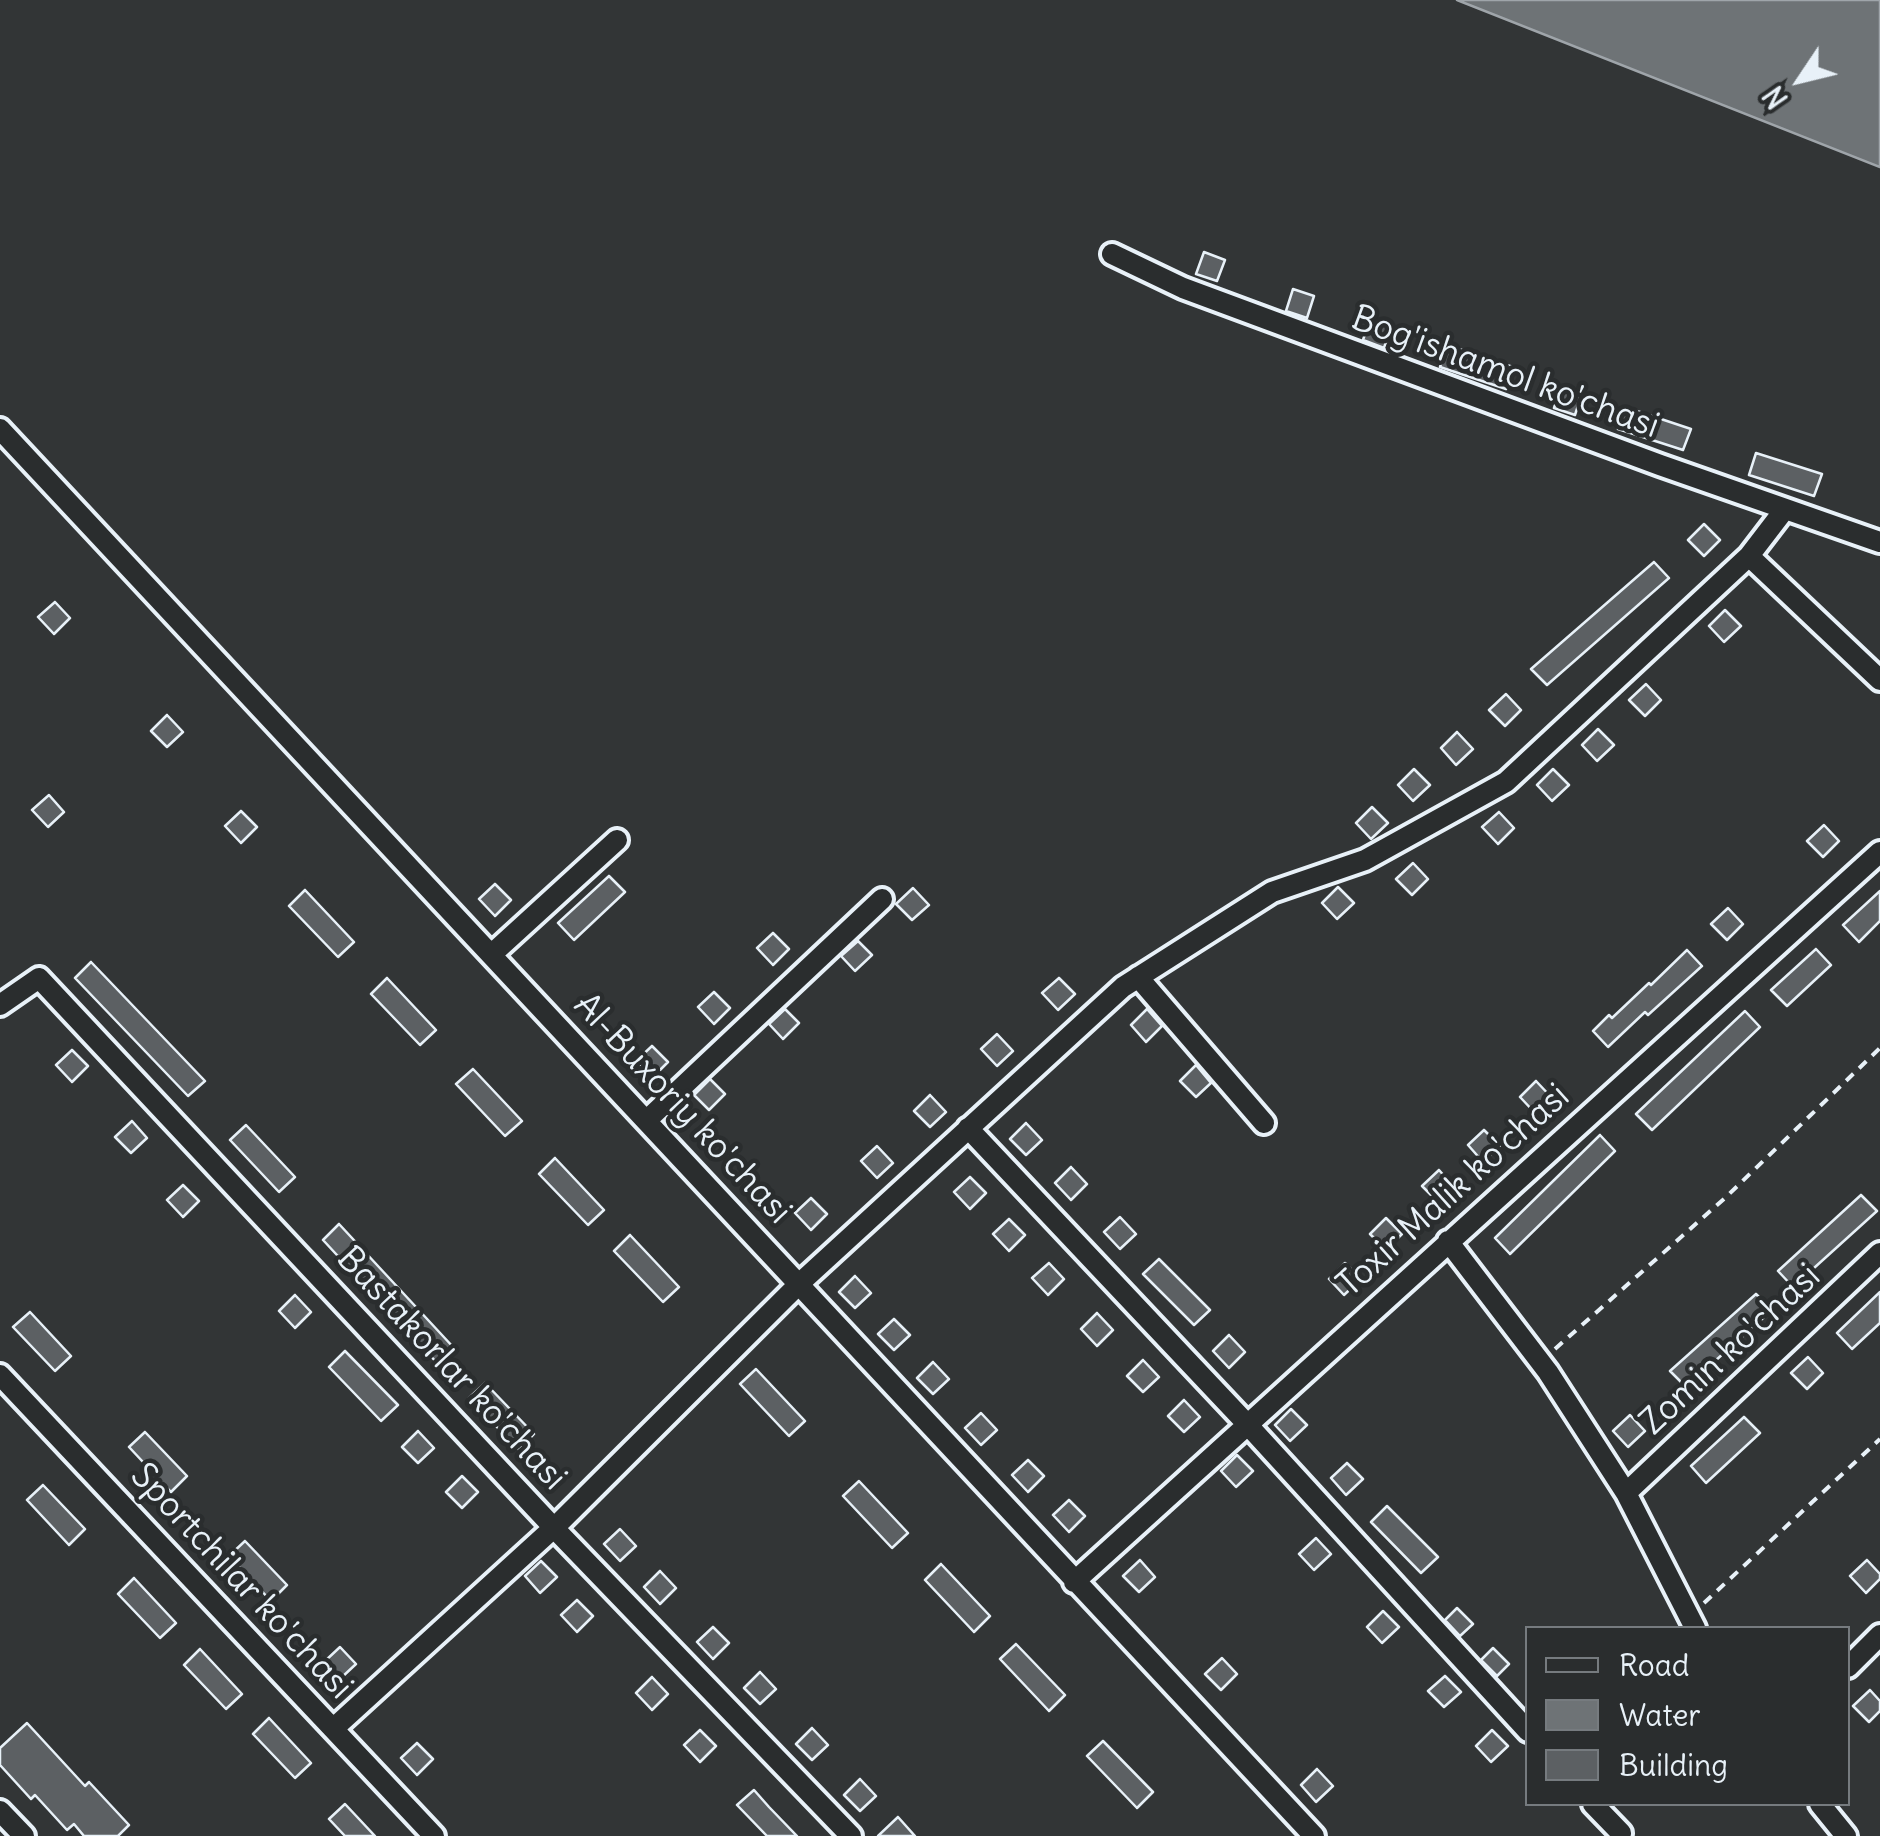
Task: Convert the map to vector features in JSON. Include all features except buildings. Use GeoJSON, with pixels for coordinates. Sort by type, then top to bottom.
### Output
{"type":"FeatureCollection","features":[{"type":"Feature","properties":{"kind":"street","name":"Bog'ishamol ko'chasi"},"geometry":{"type":"LineString","coordinates":[[1112,254],[1183,288],[1880,542]]}},
{"type":"Feature","properties":{"kind":"street","name":"Al-Buxoriy ko'chasi"},"geometry":{"type":"LineString","coordinates":[[0,429],[1314,1836]]}},
{"type":"Feature","properties":{"kind":"street"},"geometry":{"type":"LineString","coordinates":[[334,1728],[554,1528],[800,1283],[1122,987],[1272,892],[1365,860],[1506,782],[1749,556],[1784,509]]}},
{"type":"Feature","properties":{"kind":"street"},"geometry":{"type":"LineString","coordinates":[[1749,556],[1880,680]]}},
{"type":"Feature","properties":{"kind":"street"},"geometry":{"type":"LineString","coordinates":[[492,954],[617,840]]}},
{"type":"Feature","properties":{"kind":"street","name":"Toxir Malik ko'chasi"},"geometry":{"type":"LineString","coordinates":[[1074,1582],[1880,852]]}},
{"type":"Feature","properties":{"kind":"street"},"geometry":{"type":"LineString","coordinates":[[647,1120],[882,900]]}},
{"type":"Feature","properties":{"kind":"street","name":"Bastakorlar ko'chasi"},"geometry":{"type":"LineString","coordinates":[[0,1004],[39,978],[554,1528],[850,1836]]}},
{"type":"Feature","properties":{"kind":"street"},"geometry":{"type":"LineString","coordinates":[[1138,978],[1264,1123]]}},
{"type":"Feature","properties":{"kind":"street"},"geometry":{"type":"LineString","coordinates":[[968,1128],[1247,1424],[1525,1729]]}},
{"type":"Feature","properties":{"kind":"street"},"geometry":{"type":"LineString","coordinates":[[1448,1240],[1541,1362],[1626,1493],[1692,1623]]}},
{"type":"Feature","properties":{"kind":"street","name":"Zomin ko'chasi"},"geometry":{"type":"LineString","coordinates":[[1626,1493],[1880,1253]]}},
{"type":"Feature","properties":{"kind":"street","name":"Sportchilar ko'chasi"},"geometry":{"type":"LineString","coordinates":[[0,1374],[434,1836]]}},
{"type":"Feature","properties":{"kind":"street"},"geometry":{"type":"LineString","coordinates":[[1850,1664],[1880,1635]]}},
{"type":"Feature","properties":{"kind":"street"},"geometry":{"type":"LineString","coordinates":[[1595,1806],[1621,1833]]}},
{"type":"Feature","properties":{"kind":"street"},"geometry":{"type":"LineString","coordinates":[[1822,1806],[1846,1836]]}},
{"type":"Feature","properties":{"kind":"street"},"geometry":{"type":"LineString","coordinates":[[0,1811],[24,1836]]}},
{"type":"Feature","properties":{"kind":"path"},"geometry":{"type":"LineString","coordinates":[[1541,1362],[1725,1198],[1880,1048]]}},
{"type":"Feature","properties":{"kind":"path"},"geometry":{"type":"LineString","coordinates":[[1692,1623],[1880,1439]]}},
{"type":"Feature","properties":{"kind":"water"},"geometry":{"type":"Polygon","coordinates":[[[1457,0],[1880,0],[1880,167],[1457,0]]]}}]}
